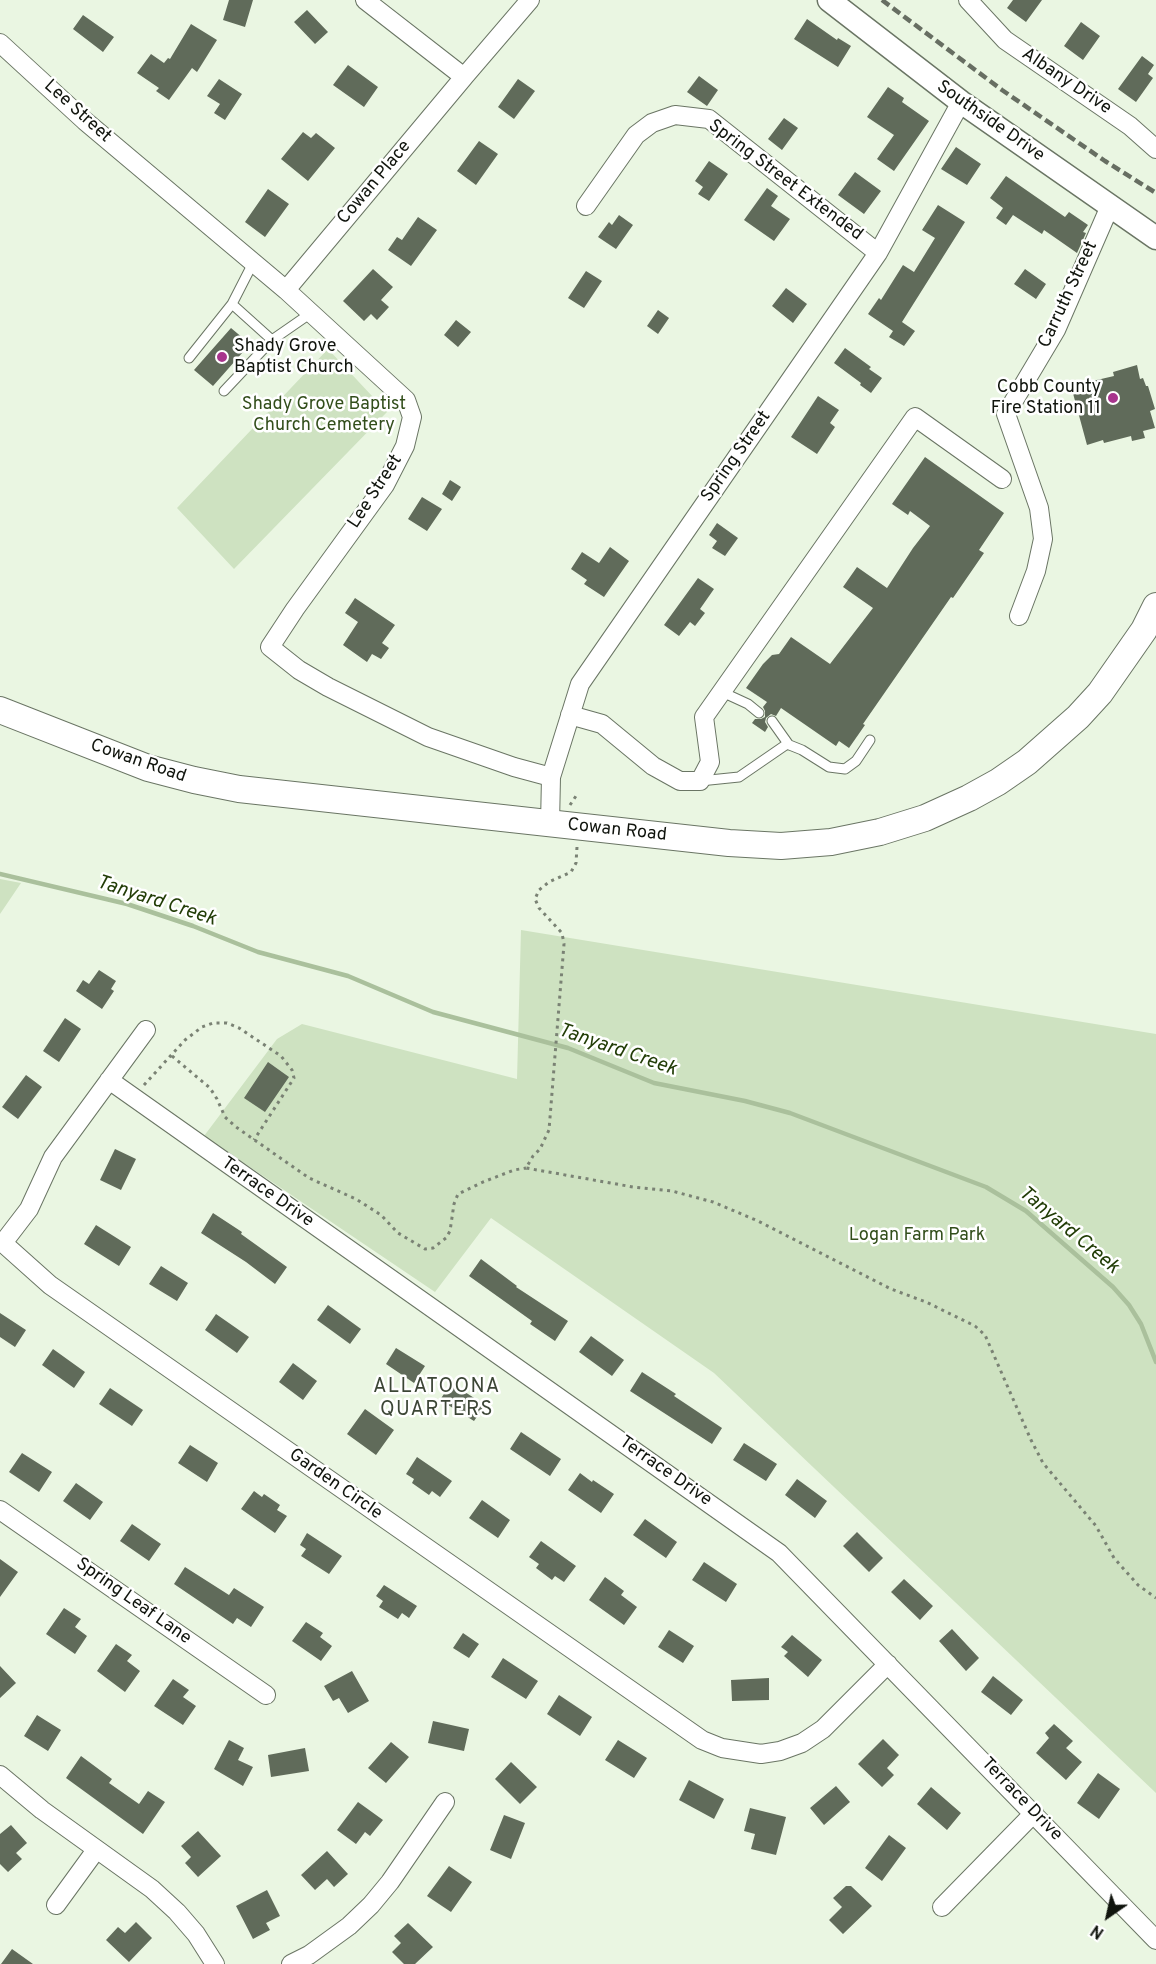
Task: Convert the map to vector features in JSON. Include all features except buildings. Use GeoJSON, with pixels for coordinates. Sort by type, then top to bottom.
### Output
{"type":"FeatureCollection","features":[{"type":"Feature","properties":{"kind":"main road","name":"Cowan Road"},"geometry":{"type":"LineString","coordinates":[[0,710],[148,768],[239,789],[729,843],[781,846],[831,842],[880,832],[925,818],[969,798],[1027,762],[1052,741],[1100,693],[1144,630],[1156,606]]}},
{"type":"Feature","properties":{"kind":"street"},"geometry":{"type":"LineString","coordinates":[[365,0],[464,77]]}},
{"type":"Feature","properties":{"kind":"street","name":"Cowan Place"},"geometry":{"type":"LineString","coordinates":[[286,290],[530,0]]}},
{"type":"Feature","properties":{"kind":"street","name":"Southside Drive"},"geometry":{"type":"LineString","coordinates":[[829,0],[961,102],[1156,238]]}},
{"type":"Feature","properties":{"kind":"street","name":"Albany Drive"},"geometry":{"type":"LineString","coordinates":[[979,4],[990,26],[1005,40],[1130,126],[1156,149]]}},
{"type":"Feature","properties":{"kind":"street","name":"Lee Street"},"geometry":{"type":"LineString","coordinates":[[0,44],[85,121],[286,290],[406,400],[412,417],[405,446],[385,485],[270,647],[299,670],[328,687],[428,737],[513,767],[551,777]]}},
{"type":"Feature","properties":{"kind":"street","name":"Spring Street"},"geometry":{"type":"LineString","coordinates":[[559,825],[551,777],[580,684],[878,253],[961,102]]}},
{"type":"Feature","properties":{"kind":"street","name":"Spring Street Extended"},"geometry":{"type":"LineString","coordinates":[[586,206],[636,135],[652,123],[675,115],[709,119],[878,253]]}},
{"type":"Feature","properties":{"kind":"street","name":"Carruth Street"},"geometry":{"type":"LineString","coordinates":[[1019,616],[1036,572],[1043,538],[1039,508],[1006,414],[1056,330],[1110,206]]}},
{"type":"Feature","properties":{"kind":"street"},"geometry":{"type":"LineString","coordinates":[[570,716],[602,724],[653,766],[680,781],[700,781],[710,762],[704,717],[915,417],[1002,478]]}},
{"type":"Feature","properties":{"kind":"street","name":"Garden Circle"},"geometry":{"type":"LineString","coordinates":[[146,1030],[53,1157],[29,1209],[3,1243],[50,1285],[702,1740],[722,1748],[761,1754],[780,1751],[802,1743],[823,1729],[888,1664]]}},
{"type":"Feature","properties":{"kind":"street","name":"Terrace Drive"},"geometry":{"type":"LineString","coordinates":[[109,1080],[779,1553],[1156,1940]]}},
{"type":"Feature","properties":{"kind":"street","name":"Spring Leaf Lane"},"geometry":{"type":"LineString","coordinates":[[0,1510],[266,1695]]}},
{"type":"Feature","properties":{"kind":"street"},"geometry":{"type":"LineString","coordinates":[[0,1775],[42,1810],[144,1883],[177,1912],[196,1934],[215,1964]]}},
{"type":"Feature","properties":{"kind":"street"},"geometry":{"type":"LineString","coordinates":[[291,1964],[349,1926],[371,1905],[390,1882],[445,1802]]}},
{"type":"Feature","properties":{"kind":"street"},"geometry":{"type":"LineString","coordinates":[[942,1907],[1034,1813]]}},
{"type":"Feature","properties":{"kind":"street"},"geometry":{"type":"LineString","coordinates":[[56,1905],[96,1850]]}},
{"type":"Feature","properties":{"kind":"lane"},"geometry":{"type":"LineString","coordinates":[[189,358],[232,304],[254,263]]}},
{"type":"Feature","properties":{"kind":"lane"},"geometry":{"type":"LineString","coordinates":[[232,304],[272,340]]}},
{"type":"Feature","properties":{"kind":"lane"},"geometry":{"type":"LineString","coordinates":[[224,391],[272,340],[311,313]]}},
{"type":"Feature","properties":{"kind":"lane"},"geometry":{"type":"LineString","coordinates":[[722,692],[748,704],[759,712]]}},
{"type":"Feature","properties":{"kind":"lane"},"geometry":{"type":"LineString","coordinates":[[772,721],[789,745],[802,750],[829,767],[845,769],[856,761],[870,740]]}},
{"type":"Feature","properties":{"kind":"lane"},"geometry":{"type":"LineString","coordinates":[[700,781],[739,777],[789,745]]}},
{"type":"Feature","properties":{"kind":"path"},"geometry":{"type":"LineString","coordinates":[[526,1168],[544,1142],[551,1122],[564,938],[539,908],[536,899],[539,890],[549,882],[572,872],[576,863],[577,838],[566,836],[559,825],[578,793]]}},
{"type":"Feature","properties":{"kind":"path"},"geometry":{"type":"LineString","coordinates":[[134,1098],[185,1040],[202,1027],[213,1023],[227,1023],[249,1033],[281,1056],[292,1070],[294,1078],[254,1140]]}},
{"type":"Feature","properties":{"kind":"path"},"geometry":{"type":"LineString","coordinates":[[172,1056],[210,1088],[225,1117],[254,1140],[309,1178],[356,1199],[381,1215],[405,1238],[425,1249],[433,1248],[446,1238],[450,1231],[458,1194],[514,1170],[526,1168],[633,1187],[672,1191],[713,1202],[758,1221],[891,1289],[926,1302],[975,1326],[985,1335],[1043,1463],[1096,1526],[1114,1558],[1138,1585],[1156,1598]]}},
{"type":"Feature","properties":{"kind":"green space","name":"Shady Grove Baptist Church Cemetery"},"geometry":{"type":"Polygon","coordinates":[[[328,349],[387,412],[234,569],[177,508],[328,349]]]}},
{"type":"Feature","properties":{"kind":"green space"},"geometry":{"type":"Polygon","coordinates":[[[0,879],[21,883],[0,914],[0,879]]]}},
{"type":"Feature","properties":{"kind":"green space","name":"Logan Farm Park"},"geometry":{"type":"Polygon","coordinates":[[[521,930],[1156,1034],[1156,1793],[714,1373],[491,1218],[435,1292],[204,1136],[277,1039],[302,1024],[517,1079],[521,930]]]}},
{"type":"Feature","properties":{"kind":"waterway","name":"Tanyard Creek"},"geometry":{"type":"LineString","coordinates":[[0,874],[127,904],[193,926],[258,952],[348,976],[433,1012],[568,1048],[654,1083],[745,1101],[790,1113],[986,1187],[1026,1211],[1113,1287],[1129,1305],[1141,1324],[1156,1362]]}},
{"type":"Feature","properties":{"kind":"railway"},"geometry":{"type":"LineString","coordinates":[[882,0],[1002,90],[1156,193]]}},
{"type":"Feature","properties":{"kind":"place","name":"Shady Grove Baptist Church"},"geometry":{"type":"Point","coordinates":[222,357]}},
{"type":"Feature","properties":{"kind":"place","name":"Cobb County Fire Station 11"},"geometry":{"type":"Point","coordinates":[1113,398]}},
{"type":"Feature","properties":{"kind":"district","name":"ALLATOONA QUARTERS"},"geometry":{"type":"Point","coordinates":[437,1400]}}]}
